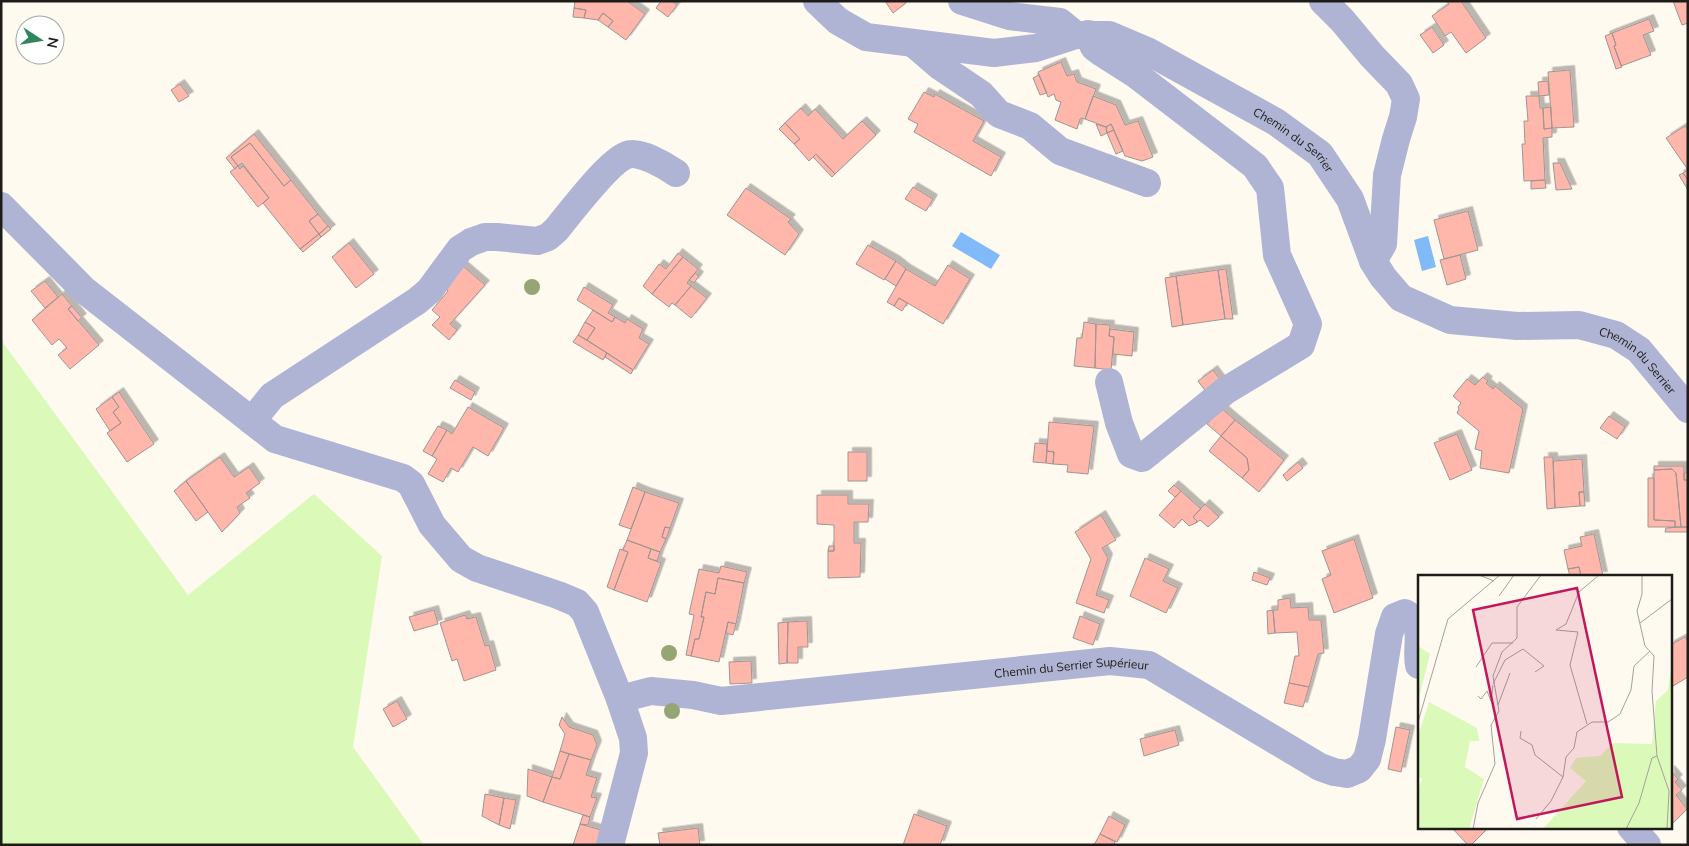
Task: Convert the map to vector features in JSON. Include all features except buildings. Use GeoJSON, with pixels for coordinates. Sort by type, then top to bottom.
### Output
{"type":"FeatureCollection","features":[{"type":"Feature","properties":{"kind":"street","name":"Chemin du Serrier"},"geometry":{"type":"LineString","coordinates":[[818,1],[838,22],[866,37],[994,53],[1036,48],[1082,35],[1109,35],[1149,52],[1276,122],[1320,154],[1350,199],[1373,261],[1383,277],[1401,298],[1450,320],[1517,326],[1579,325],[1616,335],[1639,350],[1688,409]]}},
{"type":"Feature","properties":{"kind":"street"},"geometry":{"type":"LineString","coordinates":[[962,1],[1009,16],[1060,22],[1082,35],[1094,47],[1135,74],[1254,166],[1270,188],[1277,255],[1308,324],[1301,345],[1225,392],[1142,458],[1131,454],[1119,423],[1109,382]]}},
{"type":"Feature","properties":{"kind":"street"},"geometry":{"type":"LineString","coordinates":[[1323,1],[1399,84],[1406,99],[1404,117],[1387,175],[1383,244],[1373,261]]}},
{"type":"Feature","properties":{"kind":"street"},"geometry":{"type":"LineString","coordinates":[[914,43],[941,67],[981,94],[999,114],[1030,126],[1060,151],[1147,183]]}},
{"type":"Feature","properties":{"kind":"street"},"geometry":{"type":"LineString","coordinates":[[252,421],[272,396],[429,291],[460,249],[471,242],[485,238],[537,241],[548,237],[612,164],[628,154],[638,154],[664,165],[676,173]]}},
{"type":"Feature","properties":{"kind":"street"},"geometry":{"type":"LineString","coordinates":[[1,206],[84,290],[275,439],[403,478],[411,484],[432,524],[461,559],[477,568],[577,603],[585,612],[620,698],[633,738],[634,753],[610,845]]}},
{"type":"Feature","properties":{"kind":"street","name":"Chemin du Serrier Supérieur"},"geometry":{"type":"LineString","coordinates":[[620,698],[651,691],[721,700],[1110,661],[1149,665],[1320,767],[1347,774],[1359,769],[1367,759],[1389,634],[1395,617],[1405,613],[1412,617],[1418,625]]}},
{"type":"Feature","properties":{"kind":"street"},"geometry":{"type":"LineString","coordinates":[[1632,828],[1646,845]]}},
{"type":"Feature","properties":{"kind":"green space"},"geometry":{"type":"Polygon","coordinates":[[[1,340],[188,595],[314,494],[382,556],[353,747],[424,845],[1,845],[1,340]]]}},
{"type":"Feature","properties":{"kind":"water"},"geometry":{"type":"Polygon","coordinates":[[[961,232],[1000,255],[991,269],[952,246],[961,232]]]}},
{"type":"Feature","properties":{"kind":"water"},"geometry":{"type":"Polygon","coordinates":[[[1428,236],[1436,267],[1422,271],[1414,240],[1428,236]]]}}]}
